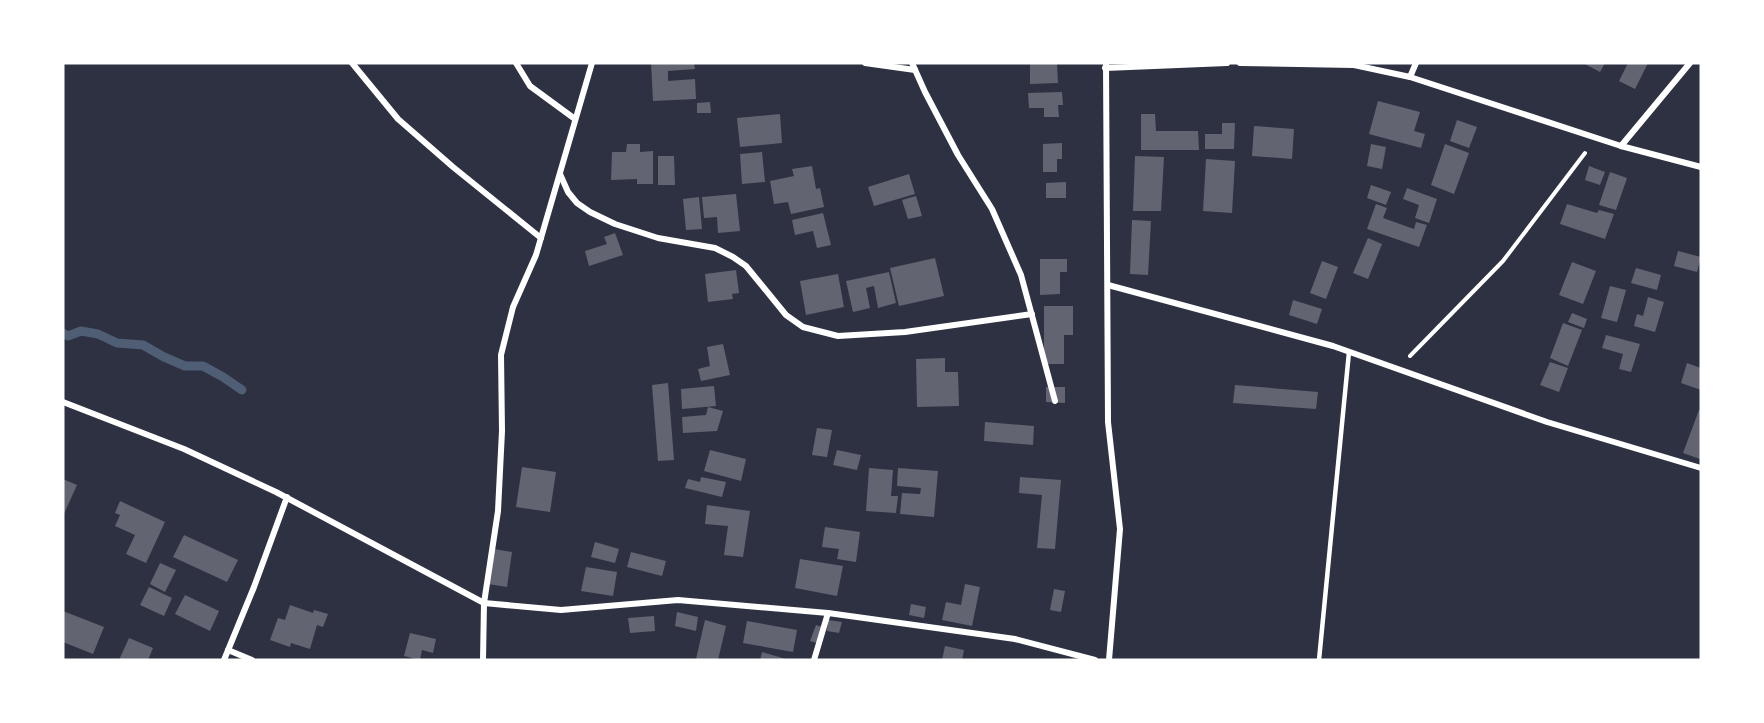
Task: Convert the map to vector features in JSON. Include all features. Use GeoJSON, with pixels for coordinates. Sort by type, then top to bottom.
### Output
{"type":"FeatureCollection","features":[{"type":"Feature","properties":{"kind":"street"},"geometry":{"type":"LineString","coordinates":[[352,63],[399,119],[453,167],[541,238]]}},
{"type":"Feature","properties":{"kind":"street"},"geometry":{"type":"LineString","coordinates":[[516,63],[530,86],[575,119]]}},
{"type":"Feature","properties":{"kind":"street"},"geometry":{"type":"LineString","coordinates":[[483,660],[484,603],[498,511],[502,431],[501,355],[513,307],[536,255],[592,63]]}},
{"type":"Feature","properties":{"kind":"street"},"geometry":{"type":"LineString","coordinates":[[865,63],[914,66],[958,155],[992,209],[1021,275],[1055,401]]}},
{"type":"Feature","properties":{"kind":"street"},"geometry":{"type":"LineString","coordinates":[[1109,660],[1120,529],[1108,422],[1105,66],[1227,63]]}},
{"type":"Feature","properties":{"kind":"street"},"geometry":{"type":"LineString","coordinates":[[1240,63],[1354,65],[1410,77],[1621,146],[1701,167]]}},
{"type":"Feature","properties":{"kind":"street"},"geometry":{"type":"LineString","coordinates":[[1410,77],[1416,63]]}},
{"type":"Feature","properties":{"kind":"street"},"geometry":{"type":"LineString","coordinates":[[1621,146],[1690,63]]}},
{"type":"Feature","properties":{"kind":"street"},"geometry":{"type":"LineString","coordinates":[[560,174],[568,192],[577,203],[615,224],[658,238],[715,248],[733,257],[746,266],[786,315],[803,327],[838,336],[905,332],[1032,314]]}},
{"type":"Feature","properties":{"kind":"street"},"geometry":{"type":"LineString","coordinates":[[1108,285],[1322,343],[1547,422],[1701,468]]}},
{"type":"Feature","properties":{"kind":"street"},"geometry":{"type":"LineString","coordinates":[[63,402],[184,449],[287,497],[484,603],[561,610],[678,600],[828,613],[1015,639],[1095,660]]}},
{"type":"Feature","properties":{"kind":"street"},"geometry":{"type":"LineString","coordinates":[[224,660],[287,497]]}},
{"type":"Feature","properties":{"kind":"street"},"geometry":{"type":"LineString","coordinates":[[814,660],[828,613]]}},
{"type":"Feature","properties":{"kind":"street"},"geometry":{"type":"LineString","coordinates":[[228,650],[252,660]]}},
{"type":"Feature","properties":{"kind":"lane"},"geometry":{"type":"LineString","coordinates":[[1319,660],[1349,352]]}},
{"type":"Feature","properties":{"kind":"path"},"geometry":{"type":"LineString","coordinates":[[1397,369],[1503,261],[1596,138]]}},
{"type":"Feature","properties":{"kind":"building"},"geometry":{"type":"Polygon","coordinates":[[[651,63],[694,63],[695,69],[668,71],[668,81],[695,79],[696,99],[653,101],[651,63]]]}},
{"type":"Feature","properties":{"kind":"building"},"geometry":{"type":"Polygon","coordinates":[[[1030,63],[1057,63],[1058,83],[1030,84],[1030,63]]]}},
{"type":"Feature","properties":{"kind":"building"},"geometry":{"type":"Polygon","coordinates":[[[1583,63],[1605,63],[1600,72],[1583,63]]]}},
{"type":"Feature","properties":{"kind":"building"},"geometry":{"type":"Polygon","coordinates":[[[1628,63],[1648,63],[1635,89],[1619,81],[1628,63]]]}},
{"type":"Feature","properties":{"kind":"building"},"geometry":{"type":"Polygon","coordinates":[[[1062,92],[1063,105],[1058,105],[1059,117],[1044,117],[1044,108],[1029,108],[1028,93],[1062,92]]]}},
{"type":"Feature","properties":{"kind":"building"},"geometry":{"type":"Polygon","coordinates":[[[1378,101],[1420,112],[1414,131],[1425,134],[1421,148],[1369,134],[1378,101]]]}},
{"type":"Feature","properties":{"kind":"building"},"geometry":{"type":"Polygon","coordinates":[[[710,102],[711,113],[697,113],[697,103],[710,102]]]}},
{"type":"Feature","properties":{"kind":"building"},"geometry":{"type":"Polygon","coordinates":[[[780,114],[782,143],[740,147],[737,118],[780,114]]]}},
{"type":"Feature","properties":{"kind":"building"},"geometry":{"type":"Polygon","coordinates":[[[1141,114],[1155,114],[1156,131],[1198,131],[1199,150],[1141,150],[1141,114]]]}},
{"type":"Feature","properties":{"kind":"building"},"geometry":{"type":"Polygon","coordinates":[[[1457,120],[1477,127],[1469,148],[1450,141],[1457,120]]]}},
{"type":"Feature","properties":{"kind":"building"},"geometry":{"type":"Polygon","coordinates":[[[1222,123],[1235,123],[1234,149],[1205,149],[1205,134],[1222,134],[1222,123]]]}},
{"type":"Feature","properties":{"kind":"building"},"geometry":{"type":"Polygon","coordinates":[[[1254,126],[1294,129],[1292,159],[1252,156],[1254,126]]]}},
{"type":"Feature","properties":{"kind":"building"},"geometry":{"type":"Polygon","coordinates":[[[1062,143],[1062,159],[1057,159],[1057,172],[1043,172],[1043,144],[1062,143]]]}},
{"type":"Feature","properties":{"kind":"building"},"geometry":{"type":"Polygon","coordinates":[[[627,144],[640,144],[640,152],[653,151],[653,184],[637,184],[637,179],[611,180],[612,152],[626,152],[627,144]]]}},
{"type":"Feature","properties":{"kind":"building"},"geometry":{"type":"Polygon","coordinates":[[[1371,144],[1386,147],[1382,169],[1367,166],[1371,144]]]}},
{"type":"Feature","properties":{"kind":"building"},"geometry":{"type":"Polygon","coordinates":[[[1445,144],[1469,153],[1454,194],[1431,185],[1445,144]]]}},
{"type":"Feature","properties":{"kind":"building"},"geometry":{"type":"Polygon","coordinates":[[[762,152],[765,182],[742,184],[740,154],[762,152]]]}},
{"type":"Feature","properties":{"kind":"building"},"geometry":{"type":"Polygon","coordinates":[[[658,156],[674,156],[675,185],[658,185],[658,156]]]}},
{"type":"Feature","properties":{"kind":"building"},"geometry":{"type":"Polygon","coordinates":[[[1135,156],[1164,157],[1161,211],[1133,211],[1135,156]]]}},
{"type":"Feature","properties":{"kind":"building"},"geometry":{"type":"Polygon","coordinates":[[[1206,159],[1235,161],[1232,213],[1203,211],[1206,159]]]}},
{"type":"Feature","properties":{"kind":"building"},"geometry":{"type":"Polygon","coordinates":[[[812,166],[816,189],[820,188],[824,207],[791,214],[788,202],[774,204],[770,181],[794,176],[792,169],[812,166]]]}},
{"type":"Feature","properties":{"kind":"building"},"geometry":{"type":"Polygon","coordinates":[[[1589,166],[1605,172],[1600,185],[1585,180],[1589,166]]]}},
{"type":"Feature","properties":{"kind":"building"},"geometry":{"type":"Polygon","coordinates":[[[1610,172],[1627,178],[1616,210],[1599,205],[1610,172]]]}},
{"type":"Feature","properties":{"kind":"building"},"geometry":{"type":"Polygon","coordinates":[[[909,174],[915,194],[874,206],[868,187],[909,174]]]}},
{"type":"Feature","properties":{"kind":"building"},"geometry":{"type":"Polygon","coordinates":[[[1066,182],[1066,198],[1046,198],[1046,183],[1066,182]]]}},
{"type":"Feature","properties":{"kind":"building"},"geometry":{"type":"Polygon","coordinates":[[[1371,185],[1391,192],[1386,205],[1367,198],[1371,185]]]}},
{"type":"Feature","properties":{"kind":"building"},"geometry":{"type":"Polygon","coordinates":[[[1407,188],[1437,199],[1429,223],[1415,218],[1419,205],[1403,199],[1407,188]]]}},
{"type":"Feature","properties":{"kind":"building"},"geometry":{"type":"Polygon","coordinates":[[[736,194],[740,231],[718,233],[717,217],[704,218],[702,197],[736,194]]]}},
{"type":"Feature","properties":{"kind":"building"},"geometry":{"type":"Polygon","coordinates":[[[916,196],[922,216],[908,219],[902,200],[916,196]]]}},
{"type":"Feature","properties":{"kind":"building"},"geometry":{"type":"Polygon","coordinates":[[[699,197],[702,229],[686,230],[683,199],[699,197]]]}},
{"type":"Feature","properties":{"kind":"building"},"geometry":{"type":"Polygon","coordinates":[[[1376,204],[1387,208],[1383,218],[1414,229],[1416,222],[1427,225],[1419,247],[1367,229],[1376,204]]]}},
{"type":"Feature","properties":{"kind":"building"},"geometry":{"type":"Polygon","coordinates":[[[1567,204],[1597,213],[1599,210],[1614,214],[1605,239],[1560,224],[1567,204]]]}},
{"type":"Feature","properties":{"kind":"building"},"geometry":{"type":"Polygon","coordinates":[[[823,213],[831,245],[817,248],[813,231],[795,235],[792,220],[823,213]]]}},
{"type":"Feature","properties":{"kind":"building"},"geometry":{"type":"Polygon","coordinates":[[[1132,220],[1151,221],[1148,275],[1130,274],[1132,220]]]}},
{"type":"Feature","properties":{"kind":"building"},"geometry":{"type":"Polygon","coordinates":[[[615,233],[623,255],[589,266],[585,251],[607,244],[604,237],[615,233]]]}},
{"type":"Feature","properties":{"kind":"building"},"geometry":{"type":"Polygon","coordinates":[[[1368,238],[1382,244],[1368,279],[1353,273],[1368,238]]]}},
{"type":"Feature","properties":{"kind":"building"},"geometry":{"type":"Polygon","coordinates":[[[1678,251],[1701,257],[1697,272],[1674,266],[1678,251]]]}},
{"type":"Feature","properties":{"kind":"building"},"geometry":{"type":"Polygon","coordinates":[[[935,258],[944,296],[899,306],[890,268],[935,258]]]}},
{"type":"Feature","properties":{"kind":"building"},"geometry":{"type":"Polygon","coordinates":[[[1040,259],[1067,259],[1067,272],[1060,272],[1060,294],[1040,295],[1040,259]]]}},
{"type":"Feature","properties":{"kind":"building"},"geometry":{"type":"Polygon","coordinates":[[[1322,261],[1338,267],[1326,299],[1310,293],[1322,261]]]}},
{"type":"Feature","properties":{"kind":"building"},"geometry":{"type":"Polygon","coordinates":[[[1572,262],[1596,271],[1583,304],[1559,295],[1572,262]]]}},
{"type":"Feature","properties":{"kind":"building"},"geometry":{"type":"Polygon","coordinates":[[[1636,268],[1661,275],[1657,290],[1631,283],[1636,268]]]}},
{"type":"Feature","properties":{"kind":"building"},"geometry":{"type":"Polygon","coordinates":[[[736,270],[739,293],[732,294],[733,299],[708,302],[705,274],[736,270]]]}},
{"type":"Feature","properties":{"kind":"building"},"geometry":{"type":"Polygon","coordinates":[[[889,272],[896,303],[878,308],[874,286],[866,288],[870,308],[853,312],[846,281],[889,272]]]}},
{"type":"Feature","properties":{"kind":"building"},"geometry":{"type":"Polygon","coordinates":[[[838,274],[844,307],[806,315],[800,281],[838,274]]]}},
{"type":"Feature","properties":{"kind":"building"},"geometry":{"type":"Polygon","coordinates":[[[1610,286],[1626,290],[1617,322],[1601,318],[1610,286]]]}},
{"type":"Feature","properties":{"kind":"building"},"geometry":{"type":"Polygon","coordinates":[[[1648,297],[1664,302],[1655,332],[1634,326],[1637,314],[1643,316],[1648,297]]]}},
{"type":"Feature","properties":{"kind":"building"},"geometry":{"type":"Polygon","coordinates":[[[1293,300],[1322,309],[1317,324],[1289,315],[1293,300]]]}},
{"type":"Feature","properties":{"kind":"building"},"geometry":{"type":"Polygon","coordinates":[[[1044,306],[1073,306],[1073,335],[1064,335],[1064,364],[1044,364],[1044,306]]]}},
{"type":"Feature","properties":{"kind":"building"},"geometry":{"type":"Polygon","coordinates":[[[1572,313],[1587,319],[1584,328],[1568,322],[1572,313]]]}},
{"type":"Feature","properties":{"kind":"building"},"geometry":{"type":"Polygon","coordinates":[[[1563,323],[1582,330],[1568,366],[1550,358],[1563,323]]]}},
{"type":"Feature","properties":{"kind":"building"},"geometry":{"type":"Polygon","coordinates":[[[1606,335],[1640,344],[1631,372],[1619,369],[1623,354],[1602,348],[1606,335]]]}},
{"type":"Feature","properties":{"kind":"building"},"geometry":{"type":"Polygon","coordinates":[[[723,344],[730,375],[701,381],[698,369],[710,366],[707,347],[723,344]]]}},
{"type":"Feature","properties":{"kind":"building"},"geometry":{"type":"Polygon","coordinates":[[[945,358],[945,372],[958,372],[959,406],[917,407],[916,359],[945,358]]]}},
{"type":"Feature","properties":{"kind":"building"},"geometry":{"type":"Polygon","coordinates":[[[1550,362],[1568,368],[1559,392],[1540,385],[1550,362]]]}},
{"type":"Feature","properties":{"kind":"building"},"geometry":{"type":"Polygon","coordinates":[[[1687,363],[1701,368],[1701,390],[1681,383],[1687,363]]]}},
{"type":"Feature","properties":{"kind":"building"},"geometry":{"type":"Polygon","coordinates":[[[668,383],[674,460],[658,461],[652,385],[668,383]]]}},
{"type":"Feature","properties":{"kind":"building"},"geometry":{"type":"Polygon","coordinates":[[[1235,385],[1318,392],[1316,409],[1233,403],[1235,385]]]}},
{"type":"Feature","properties":{"kind":"building"},"geometry":{"type":"Polygon","coordinates":[[[714,386],[716,406],[682,409],[681,389],[714,386]]]}},
{"type":"Feature","properties":{"kind":"building"},"geometry":{"type":"Polygon","coordinates":[[[1046,387],[1065,387],[1065,403],[1046,402],[1046,387]]]}},
{"type":"Feature","properties":{"kind":"building"},"geometry":{"type":"Polygon","coordinates":[[[708,407],[723,411],[717,431],[683,433],[682,417],[706,415],[708,407]]]}},
{"type":"Feature","properties":{"kind":"building"},"geometry":{"type":"Polygon","coordinates":[[[1699,410],[1701,411],[1700,459],[1683,453],[1699,410]]]}},
{"type":"Feature","properties":{"kind":"building"},"geometry":{"type":"Polygon","coordinates":[[[985,422],[1034,426],[1033,445],[984,441],[985,422]]]}},
{"type":"Feature","properties":{"kind":"building"},"geometry":{"type":"Polygon","coordinates":[[[817,428],[832,430],[827,457],[812,455],[817,428]]]}},
{"type":"Feature","properties":{"kind":"building"},"geometry":{"type":"Polygon","coordinates":[[[710,450],[746,459],[741,481],[704,471],[710,450]]]}},
{"type":"Feature","properties":{"kind":"building"},"geometry":{"type":"Polygon","coordinates":[[[837,450],[861,455],[857,470],[833,465],[837,450]]]}},
{"type":"Feature","properties":{"kind":"building"},"geometry":{"type":"Polygon","coordinates":[[[522,467],[556,472],[550,512],[516,507],[522,467]]]}},
{"type":"Feature","properties":{"kind":"building"},"geometry":{"type":"Polygon","coordinates":[[[869,468],[893,470],[891,496],[898,496],[896,513],[866,511],[869,468]]]}},
{"type":"Feature","properties":{"kind":"building"},"geometry":{"type":"Polygon","coordinates":[[[898,468],[938,471],[934,517],[900,514],[902,493],[920,494],[921,488],[897,486],[898,468]]]}},
{"type":"Feature","properties":{"kind":"building"},"geometry":{"type":"Polygon","coordinates":[[[701,477],[726,482],[722,497],[685,488],[688,479],[700,482],[701,477]]]}},
{"type":"Feature","properties":{"kind":"building"},"geometry":{"type":"Polygon","coordinates":[[[1020,477],[1061,480],[1055,549],[1037,548],[1042,495],[1019,493],[1020,477]]]}},
{"type":"Feature","properties":{"kind":"building"},"geometry":{"type":"Polygon","coordinates":[[[63,479],[77,485],[63,516],[63,479]]]}},
{"type":"Feature","properties":{"kind":"building"},"geometry":{"type":"Polygon","coordinates":[[[120,501],[165,522],[146,563],[126,554],[135,535],[115,526],[120,515],[115,513],[120,501]]]}},
{"type":"Feature","properties":{"kind":"building"},"geometry":{"type":"Polygon","coordinates":[[[707,505],[750,511],[743,557],[724,555],[728,526],[705,524],[707,505]]]}},
{"type":"Feature","properties":{"kind":"building"},"geometry":{"type":"Polygon","coordinates":[[[825,527],[860,532],[856,562],[837,559],[839,549],[822,547],[825,527]]]}},
{"type":"Feature","properties":{"kind":"building"},"geometry":{"type":"Polygon","coordinates":[[[184,535],[238,560],[227,582],[173,557],[184,535]]]}},
{"type":"Feature","properties":{"kind":"building"},"geometry":{"type":"Polygon","coordinates":[[[595,542],[619,549],[615,563],[591,557],[595,542]]]}},
{"type":"Feature","properties":{"kind":"building"},"geometry":{"type":"Polygon","coordinates":[[[494,549],[512,552],[507,587],[488,584],[494,549]]]}},
{"type":"Feature","properties":{"kind":"building"},"geometry":{"type":"Polygon","coordinates":[[[631,552],[666,561],[662,576],[627,567],[631,552]]]}},
{"type":"Feature","properties":{"kind":"building"},"geometry":{"type":"Polygon","coordinates":[[[800,559],[843,566],[837,596],[795,588],[800,559]]]}},
{"type":"Feature","properties":{"kind":"building"},"geometry":{"type":"Polygon","coordinates":[[[160,563],[176,570],[165,592],[150,584],[160,563]]]}},
{"type":"Feature","properties":{"kind":"building"},"geometry":{"type":"Polygon","coordinates":[[[586,567],[617,572],[613,596],[581,591],[586,567]]]}},
{"type":"Feature","properties":{"kind":"building"},"geometry":{"type":"Polygon","coordinates":[[[965,584],[980,587],[972,626],[942,620],[946,602],[961,605],[965,584]]]}},
{"type":"Feature","properties":{"kind":"building"},"geometry":{"type":"Polygon","coordinates":[[[149,587],[172,598],[164,616],[140,605],[149,587]]]}},
{"type":"Feature","properties":{"kind":"building"},"geometry":{"type":"Polygon","coordinates":[[[1054,589],[1065,591],[1061,612],[1050,610],[1054,589]]]}},
{"type":"Feature","properties":{"kind":"building"},"geometry":{"type":"Polygon","coordinates":[[[185,595],[219,611],[210,631],[175,614],[185,595]]]}},
{"type":"Feature","properties":{"kind":"building"},"geometry":{"type":"Polygon","coordinates":[[[911,604],[926,607],[924,618],[909,615],[911,604]]]}},
{"type":"Feature","properties":{"kind":"building"},"geometry":{"type":"Polygon","coordinates":[[[290,605],[313,613],[314,610],[328,614],[323,627],[317,625],[310,649],[291,643],[290,647],[270,640],[278,618],[285,620],[290,605]]]}},
{"type":"Feature","properties":{"kind":"building"},"geometry":{"type":"Polygon","coordinates":[[[63,611],[104,627],[93,654],[63,642],[63,611]]]}},
{"type":"Feature","properties":{"kind":"building"},"geometry":{"type":"Polygon","coordinates":[[[677,612],[698,617],[696,631],[675,626],[677,612]]]}},
{"type":"Feature","properties":{"kind":"building"},"geometry":{"type":"Polygon","coordinates":[[[654,616],[655,631],[630,633],[628,618],[654,616]]]}},
{"type":"Feature","properties":{"kind":"building"},"geometry":{"type":"Polygon","coordinates":[[[705,620],[726,626],[718,660],[696,659],[705,620]]]}},
{"type":"Feature","properties":{"kind":"building"},"geometry":{"type":"Polygon","coordinates":[[[828,620],[842,622],[839,633],[827,631],[828,620]]]}},
{"type":"Feature","properties":{"kind":"building"},"geometry":{"type":"Polygon","coordinates":[[[747,621],[797,630],[793,652],[743,643],[747,621]]]}},
{"type":"Feature","properties":{"kind":"building"},"geometry":{"type":"Polygon","coordinates":[[[816,625],[825,628],[820,644],[810,641],[816,625]]]}},
{"type":"Feature","properties":{"kind":"building"},"geometry":{"type":"Polygon","coordinates":[[[410,633],[436,639],[433,653],[422,650],[420,660],[404,656],[410,633]]]}},
{"type":"Feature","properties":{"kind":"building"},"geometry":{"type":"Polygon","coordinates":[[[129,638],[153,648],[148,660],[119,660],[129,638]]]}},
{"type":"Feature","properties":{"kind":"building"},"geometry":{"type":"Polygon","coordinates":[[[945,646],[964,650],[962,660],[942,660],[945,646]]]}},
{"type":"Feature","properties":{"kind":"building"},"geometry":{"type":"Polygon","coordinates":[[[762,652],[786,659],[786,660],[760,660],[762,652]]]}},
{"type":"Feature","properties":{"kind":"waterway"},"geometry":{"type":"LineString","coordinates":[[63,333],[68,336],[81,331],[98,334],[117,343],[143,345],[185,366],[203,366],[242,390]]}}]}
